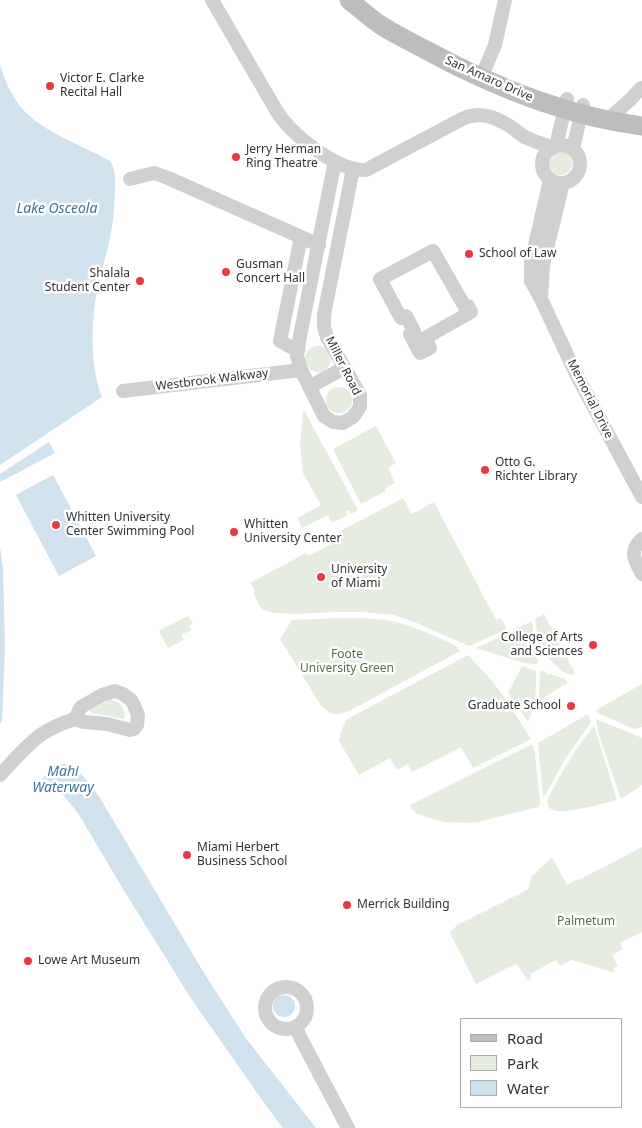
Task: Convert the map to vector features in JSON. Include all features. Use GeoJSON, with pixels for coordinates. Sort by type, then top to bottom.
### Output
{"type":"FeatureCollection","features":[{"type":"Feature","properties":{"kind":"street"},"geometry":{"type":"LineString","coordinates":[[212,0],[283,121],[305,142],[353,169],[366,170],[462,119],[472,115],[484,115],[494,118],[513,129],[526,138],[530,146],[551,151],[562,145],[573,149],[579,159],[579,170],[573,179],[556,181],[544,172],[542,166],[551,151],[574,107]]}},
{"type":"Feature","properties":{"kind":"street","name":"San Amaro Drive"},"geometry":{"type":"LineString","coordinates":[[349,0],[380,24],[445,60],[617,122],[642,126]]}},
{"type":"Feature","properties":{"kind":"street","name":"San Amaro Drive"},"geometry":{"type":"LineString","coordinates":[[367,0],[378,9],[454,53],[483,73]]}},
{"type":"Feature","properties":{"kind":"street"},"geometry":{"type":"LineString","coordinates":[[483,73],[497,38],[505,0]]}},
{"type":"Feature","properties":{"kind":"street"},"geometry":{"type":"LineString","coordinates":[[614,114],[642,88]]}},
{"type":"Feature","properties":{"kind":"street"},"geometry":{"type":"LineString","coordinates":[[573,149],[574,107]]}},
{"type":"Feature","properties":{"kind":"street","name":"San Amaro Drive"},"geometry":{"type":"LineString","coordinates":[[574,107],[642,117]]}},
{"type":"Feature","properties":{"kind":"street","name":"Miller Road"},"geometry":{"type":"LineString","coordinates":[[336,161],[297,356],[301,370],[324,416],[333,422],[343,423],[353,417],[360,407],[360,395],[327,337],[324,327],[324,315],[353,169]]}},
{"type":"Feature","properties":{"kind":"street"},"geometry":{"type":"LineString","coordinates":[[130,179],[154,173],[318,245]]}},
{"type":"Feature","properties":{"kind":"street","name":"Memorial Drive"},"geometry":{"type":"LineString","coordinates":[[556,181],[531,262],[531,281],[578,378],[642,497]]}},
{"type":"Feature","properties":{"kind":"street"},"geometry":{"type":"LineString","coordinates":[[298,351],[280,341],[301,237]]}},
{"type":"Feature","properties":{"kind":"street"},"geometry":{"type":"LineString","coordinates":[[433,251],[465,308],[468,306],[471,312],[425,338],[430,348],[420,353],[410,334],[414,331],[406,316],[401,318],[380,279],[433,251]]}},
{"type":"Feature","properties":{"kind":"street"},"geometry":{"type":"LineString","coordinates":[[309,387],[344,368]]}},
{"type":"Feature","properties":{"kind":"street","name":"Westbrook Walkway"},"geometry":{"type":"LineString","coordinates":[[123,391],[301,370]]}},
{"type":"Feature","properties":{"kind":"street"},"geometry":{"type":"LineString","coordinates":[[642,539],[638,542],[633,554],[642,574]]}},
{"type":"Feature","properties":{"kind":"street"},"geometry":{"type":"LineString","coordinates":[[0,775],[39,736],[58,725],[74,719]]}},
{"type":"Feature","properties":{"kind":"street"},"geometry":{"type":"LineString","coordinates":[[296,1027],[302,1042],[348,1128]]}},
{"type":"Feature","properties":{"kind":"green space"},"geometry":{"type":"Polygon","coordinates":[[[560,151],[568,155],[572,163],[568,171],[560,175],[552,171],[548,163],[552,155],[560,151]]]}},
{"type":"Feature","properties":{"kind":"green space"},"geometry":{"type":"Polygon","coordinates":[[[318,346],[327,350],[331,359],[327,368],[318,372],[309,368],[305,359],[309,350],[318,346]]]}},
{"type":"Feature","properties":{"kind":"green space"},"geometry":{"type":"Polygon","coordinates":[[[339,387],[348,391],[352,400],[348,409],[339,413],[330,409],[326,400],[330,391],[339,387]]]}},
{"type":"Feature","properties":{"kind":"green space"},"geometry":{"type":"Polygon","coordinates":[[[304,410],[358,510],[351,514],[349,510],[346,512],[348,515],[332,523],[328,515],[302,528],[297,518],[321,505],[303,473],[300,444],[304,410]]]}},
{"type":"Feature","properties":{"kind":"green space"},"geometry":{"type":"Polygon","coordinates":[[[376,426],[396,463],[388,468],[395,483],[385,488],[386,491],[361,504],[333,449],[376,426]]]}},
{"type":"Feature","properties":{"kind":"green space","name":"Foote University Green"},"geometry":{"type":"Polygon","coordinates":[[[403,498],[412,514],[434,502],[496,620],[501,618],[507,629],[469,646],[394,615],[361,612],[275,613],[261,608],[250,583],[306,553],[308,556],[334,543],[331,536],[403,498]]]}},
{"type":"Feature","properties":{"kind":"green space"},"geometry":{"type":"Polygon","coordinates":[[[544,614],[575,673],[572,675],[561,670],[545,655],[539,642],[535,619],[544,614]]]}},
{"type":"Feature","properties":{"kind":"green space"},"geometry":{"type":"Polygon","coordinates":[[[188,616],[193,623],[189,626],[191,630],[181,635],[184,640],[168,648],[159,631],[188,616]]]}},
{"type":"Feature","properties":{"kind":"green space","name":"Foote University Green"},"geometry":{"type":"Polygon","coordinates":[[[375,619],[397,622],[449,643],[460,651],[351,710],[342,714],[330,713],[320,704],[280,639],[292,620],[375,619]]]}},
{"type":"Feature","properties":{"kind":"green space"},"geometry":{"type":"Polygon","coordinates":[[[532,621],[535,645],[513,630],[532,621]]]}},
{"type":"Feature","properties":{"kind":"green space"},"geometry":{"type":"Polygon","coordinates":[[[511,632],[535,651],[537,654],[537,664],[524,663],[476,648],[511,632]]]}},
{"type":"Feature","properties":{"kind":"green space"},"geometry":{"type":"Polygon","coordinates":[[[468,655],[505,698],[531,739],[473,768],[461,747],[412,772],[408,764],[397,770],[390,758],[359,775],[339,741],[341,731],[347,719],[468,655]]]}},
{"type":"Feature","properties":{"kind":"green space"},"geometry":{"type":"Polygon","coordinates":[[[522,666],[536,671],[534,704],[528,722],[508,693],[522,666]]]}},
{"type":"Feature","properties":{"kind":"green space"},"geometry":{"type":"Polygon","coordinates":[[[540,670],[548,675],[565,679],[568,683],[538,703],[539,699],[540,670]]]}},
{"type":"Feature","properties":{"kind":"green space"},"geometry":{"type":"Polygon","coordinates":[[[642,684],[642,727],[634,729],[596,712],[596,710],[642,684]]]}},
{"type":"Feature","properties":{"kind":"green space"},"geometry":{"type":"Polygon","coordinates":[[[108,700],[120,704],[125,716],[123,719],[92,714],[90,712],[91,709],[108,700]]]}},
{"type":"Feature","properties":{"kind":"green space"},"geometry":{"type":"Polygon","coordinates":[[[588,714],[591,722],[565,759],[543,796],[538,743],[588,714]]]}},
{"type":"Feature","properties":{"kind":"green space"},"geometry":{"type":"Polygon","coordinates":[[[596,719],[642,738],[642,785],[621,799],[598,732],[596,719]]]}},
{"type":"Feature","properties":{"kind":"green space"},"geometry":{"type":"Polygon","coordinates":[[[594,726],[617,800],[573,810],[557,811],[551,809],[547,802],[553,789],[575,752],[594,726]]]}},
{"type":"Feature","properties":{"kind":"green space"},"geometry":{"type":"Polygon","coordinates":[[[531,745],[534,747],[535,754],[539,807],[467,823],[445,822],[432,819],[416,813],[410,807],[410,805],[531,745]]]}},
{"type":"Feature","properties":{"kind":"green space","name":"Palmetum"},"geometry":{"type":"Polygon","coordinates":[[[642,847],[642,932],[620,943],[623,949],[612,955],[618,966],[613,969],[615,973],[572,960],[560,966],[556,960],[530,974],[532,976],[528,981],[517,964],[476,984],[450,933],[457,925],[529,889],[531,877],[552,857],[567,885],[642,847]]]}},
{"type":"Feature","properties":{"kind":"water","name":"Lake Osceola"},"geometry":{"type":"Polygon","coordinates":[[[0,65],[12,94],[30,117],[42,126],[110,161],[114,171],[115,182],[112,227],[96,294],[93,326],[94,362],[102,397],[45,435],[55,453],[0,482],[0,65]]]}},
{"type":"Feature","properties":{"kind":"water","name":"Whitten University Center Swimming Pool"},"geometry":{"type":"Polygon","coordinates":[[[53,475],[96,556],[59,576],[16,495],[53,475]]]}},
{"type":"Feature","properties":{"kind":"water"},"geometry":{"type":"Polygon","coordinates":[[[0,547],[3,568],[5,647],[2,721],[0,724],[0,547]]]}},
{"type":"Feature","properties":{"kind":"water","name":"Mahi Waterway"},"geometry":{"type":"Polygon","coordinates":[[[65,764],[79,772],[100,798],[201,968],[245,1037],[316,1128],[283,1128],[190,997],[78,813],[63,795],[40,782],[53,765],[65,764]]]}},
{"type":"Feature","properties":{"kind":"water"},"geometry":{"type":"Polygon","coordinates":[[[284,995],[292,998],[295,1006],[292,1014],[284,1017],[276,1014],[273,1006],[276,998],[284,995]]]}},
{"type":"Feature","properties":{"kind":"pier"},"geometry":{"type":"Polygon","coordinates":[[[45,435],[49,442],[0,474],[0,465],[45,435]]]}},
{"type":"Feature","properties":{"kind":"place","name":"Victor E. Clarke Recital Hall"},"geometry":{"type":"Point","coordinates":[50,86]}},
{"type":"Feature","properties":{"kind":"place","name":"Jerry Herman Ring Theatre"},"geometry":{"type":"Point","coordinates":[236,157]}},
{"type":"Feature","properties":{"kind":"place","name":"School of Law"},"geometry":{"type":"Point","coordinates":[469,254]}},
{"type":"Feature","properties":{"kind":"place","name":"Gusman Concert Hall"},"geometry":{"type":"Point","coordinates":[226,272]}},
{"type":"Feature","properties":{"kind":"place","name":"Shalala Student Center"},"geometry":{"type":"Point","coordinates":[140,281]}},
{"type":"Feature","properties":{"kind":"place","name":"Otto G. Richter Library"},"geometry":{"type":"Point","coordinates":[485,470]}},
{"type":"Feature","properties":{"kind":"place","name":"Whitten University Center Swimming Pool"},"geometry":{"type":"Point","coordinates":[56,525]}},
{"type":"Feature","properties":{"kind":"place","name":"Whitten University Center"},"geometry":{"type":"Point","coordinates":[234,532]}},
{"type":"Feature","properties":{"kind":"place","name":"University of Miami"},"geometry":{"type":"Point","coordinates":[321,577]}},
{"type":"Feature","properties":{"kind":"place","name":"College of Arts and Sciences"},"geometry":{"type":"Point","coordinates":[593,645]}},
{"type":"Feature","properties":{"kind":"place","name":"Graduate School"},"geometry":{"type":"Point","coordinates":[571,706]}},
{"type":"Feature","properties":{"kind":"place","name":"Miami Herbert Business School"},"geometry":{"type":"Point","coordinates":[187,855]}},
{"type":"Feature","properties":{"kind":"place","name":"Merrick Building"},"geometry":{"type":"Point","coordinates":[347,905]}},
{"type":"Feature","properties":{"kind":"place","name":"Lowe Art Museum"},"geometry":{"type":"Point","coordinates":[28,961]}}]}
